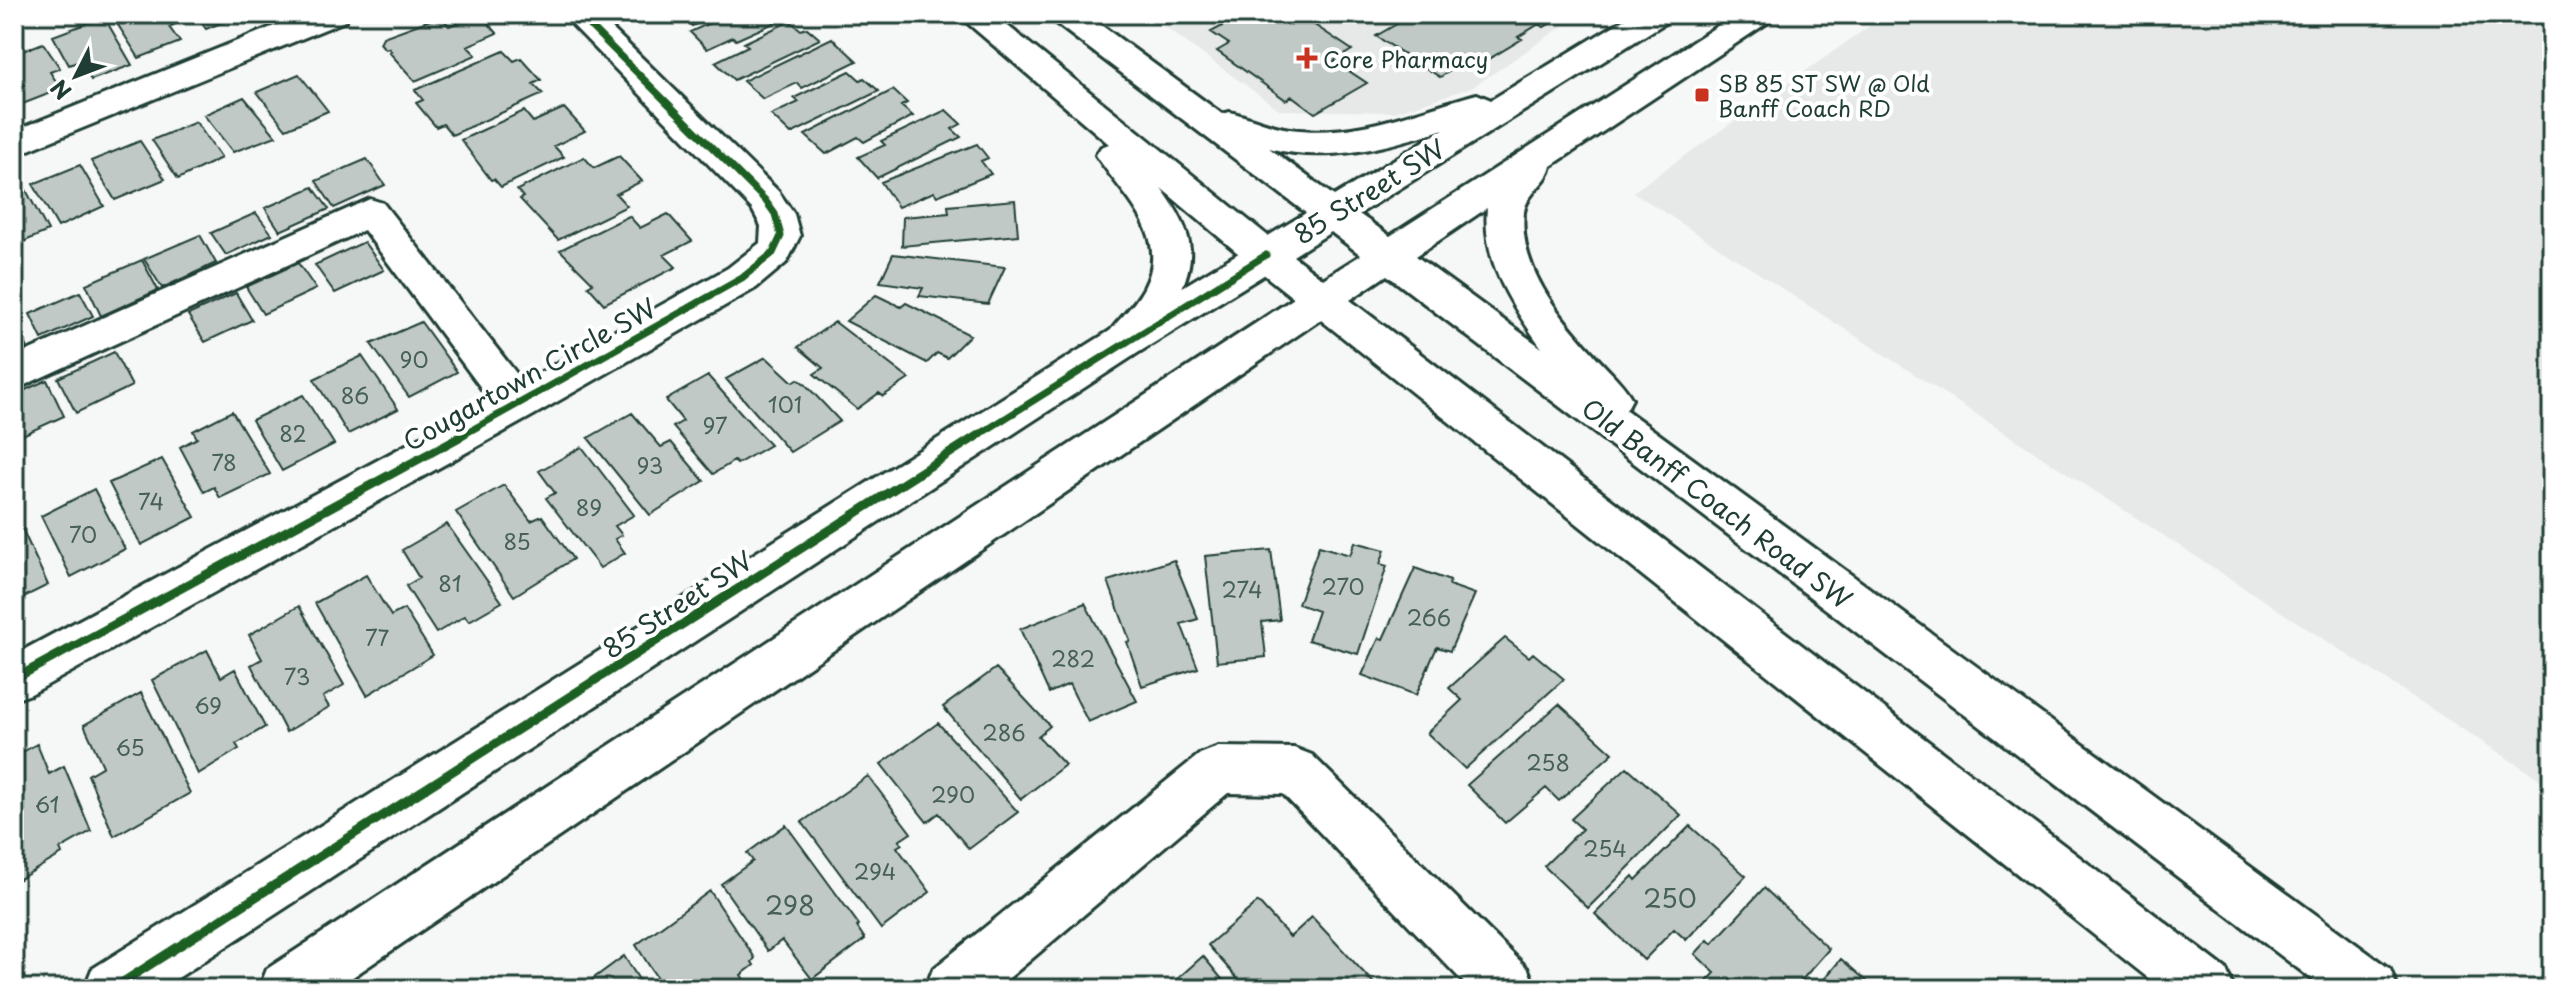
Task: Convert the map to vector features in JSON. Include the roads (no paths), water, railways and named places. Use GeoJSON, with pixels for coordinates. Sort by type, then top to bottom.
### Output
{"type":"FeatureCollection","features":[{"type":"Feature","properties":{"kind":"main road"},"geometry":{"type":"LineString","coordinates":[[14,144],[333,14]]}},
{"type":"Feature","properties":{"kind":"main road","name":"Cougartown Circle SW"},"geometry":{"type":"LineString","coordinates":[[14,679],[517,405],[742,278],[776,253],[783,236],[779,218],[765,200],[578,14]]}},
{"type":"Feature","properties":{"kind":"main road"},"geometry":{"type":"LineString","coordinates":[[973,14],[1266,255],[2206,989]]}},
{"type":"Feature","properties":{"kind":"main road","name":"Old Banff Coach Road SW"},"geometry":{"type":"LineString","coordinates":[[1065,14],[2370,989]]}},
{"type":"Feature","properties":{"kind":"main road","name":"85 Street SW"},"geometry":{"type":"LineString","coordinates":[[112,989],[1122,343],[1656,14]]}},
{"type":"Feature","properties":{"kind":"main road"},"geometry":{"type":"LineString","coordinates":[[287,989],[1322,299],[1547,155],[1758,14]]}},
{"type":"Feature","properties":{"kind":"main road"},"geometry":{"type":"LineString","coordinates":[[1036,66],[1144,188],[1170,240],[1173,261],[1160,299],[1122,343]]}},
{"type":"Feature","properties":{"kind":"main road"},"geometry":{"type":"LineString","coordinates":[[1185,102],[1217,118],[1274,138],[1330,143],[1368,137],[1422,122],[1551,78]]}},
{"type":"Feature","properties":{"kind":"main road"},"geometry":{"type":"LineString","coordinates":[[1547,155],[1513,189],[1505,210],[1504,228],[1517,274],[1533,303],[1583,371],[1709,498]]}},
{"type":"Feature","properties":{"kind":"main road"},"geometry":{"type":"LineString","coordinates":[[14,374],[370,212],[517,405]]}},
{"type":"Feature","properties":{"kind":"main road"},"geometry":{"type":"LineString","coordinates":[[953,989],[1218,770],[1233,770],[1294,771],[1508,989]]}},
{"type":"Feature","properties":{"kind":"place","name":"Core Pharmacy"},"geometry":{"type":"Point","coordinates":[1307,58]}},
{"type":"Feature","properties":{"kind":"place","name":"SB 85 ST SW @ Old Banff Coach RD"},"geometry":{"type":"Point","coordinates":[1702,95]}}]}
